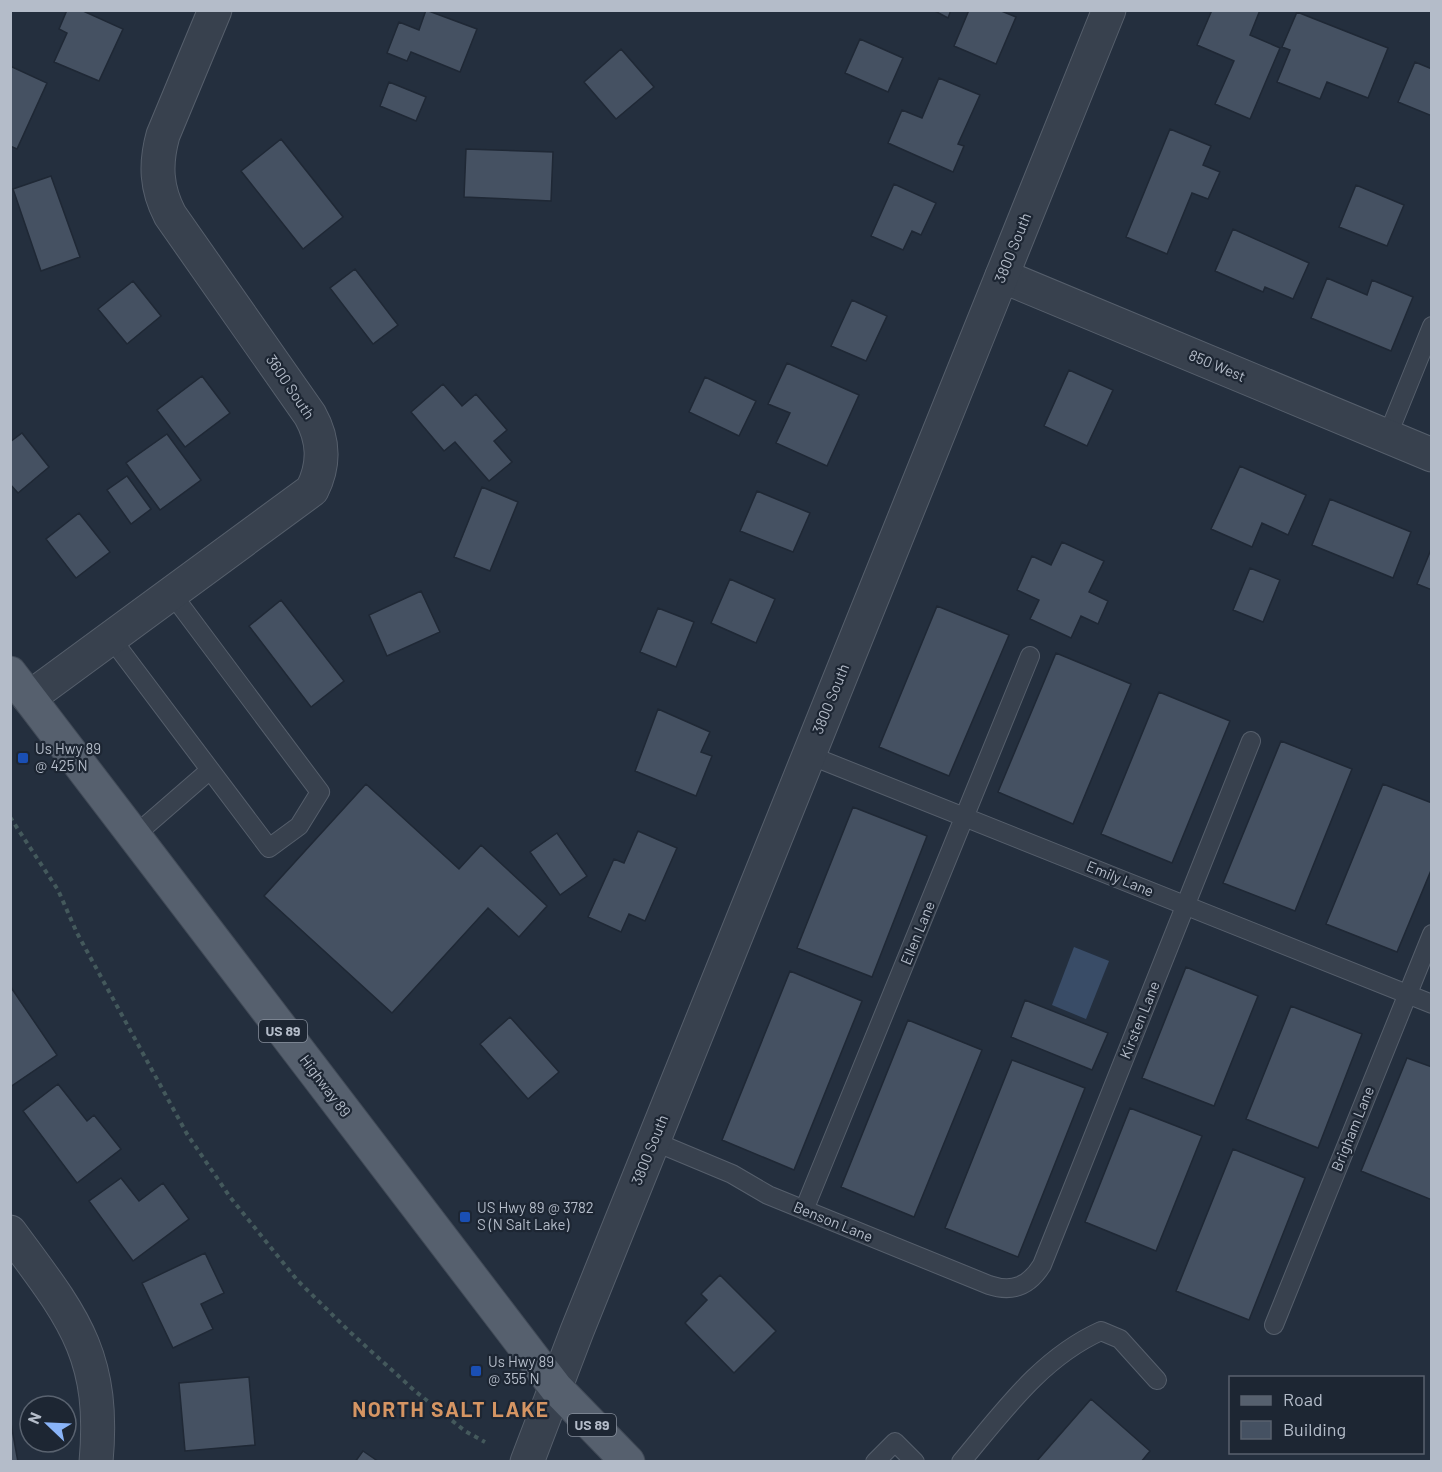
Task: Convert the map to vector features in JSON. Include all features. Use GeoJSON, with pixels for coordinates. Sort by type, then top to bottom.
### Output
{"type":"FeatureCollection","features":[{"type":"Feature","properties":{"kind":"main road","name":"Highway 89"},"geometry":{"type":"LineString","coordinates":[[20,686],[556,1388],[628,1461]]}},
{"type":"Feature","properties":{"kind":"street","name":"3600 South"},"geometry":{"type":"LineString","coordinates":[[20,686],[111,638],[312,490],[318,478],[322,453],[317,427],[170,215],[158,186],[158,152],[163,135],[215,10]]}},
{"type":"Feature","properties":{"kind":"street","name":"3800 South"},"geometry":{"type":"LineString","coordinates":[[527,1461],[576,1331],[1109,10]]}},
{"type":"Feature","properties":{"kind":"street","name":"850 West"},"geometry":{"type":"LineString","coordinates":[[1002,276],[1431,456]]}},
{"type":"Feature","properties":{"kind":"street"},"geometry":{"type":"LineString","coordinates":[[10,1232],[63,1305],[90,1358],[98,1409],[96,1461]]}},
{"type":"Feature","properties":{"kind":"lane"},"geometry":{"type":"LineString","coordinates":[[1387,437],[1431,326]]}},
{"type":"Feature","properties":{"kind":"lane"},"geometry":{"type":"LineString","coordinates":[[111,638],[268,848],[299,826],[320,792],[172,594]]}},
{"type":"Feature","properties":{"kind":"lane","name":"Ellen Lane"},"geometry":{"type":"LineString","coordinates":[[804,1210],[1030,656]]}},
{"type":"Feature","properties":{"kind":"lane","name":"Kirsten Lane"},"geometry":{"type":"LineString","coordinates":[[1017,1288],[1036,1275],[1042,1265],[1251,741]]}},
{"type":"Feature","properties":{"kind":"lane","name":"Emily Lane"},"geometry":{"type":"LineString","coordinates":[[809,755],[1431,1004]]}},
{"type":"Feature","properties":{"kind":"lane"},"geometry":{"type":"LineString","coordinates":[[134,836],[210,770]]}},
{"type":"Feature","properties":{"kind":"lane","name":"Brigham Lane"},"geometry":{"type":"LineString","coordinates":[[1274,1325],[1431,934]]}},
{"type":"Feature","properties":{"kind":"lane","name":"Benson Lane"},"geometry":{"type":"LineString","coordinates":[[653,1141],[732,1174],[768,1195],[989,1285],[1008,1290],[1017,1288]]}},
{"type":"Feature","properties":{"kind":"lane"},"geometry":{"type":"LineString","coordinates":[[961,1461],[1029,1381],[1075,1343],[1101,1331],[1120,1340],[1157,1380]]}},
{"type":"Feature","properties":{"kind":"lane"},"geometry":{"type":"LineString","coordinates":[[875,1461],[895,1442],[915,1461]]}},
{"type":"Feature","properties":{"kind":"path"},"geometry":{"type":"LineString","coordinates":[[10,817],[58,890],[77,933],[187,1134],[230,1197],[298,1281],[351,1333],[415,1391],[465,1431],[485,1442]]}},
{"type":"Feature","properties":{"kind":"water"},"geometry":{"type":"Polygon","coordinates":[[[1074,947],[1109,961],[1086,1019],[1052,1005],[1074,947]]]}},
{"type":"Feature","properties":{"kind":"building"},"geometry":{"type":"Polygon","coordinates":[[[67,10],[81,10],[123,29],[99,81],[54,62],[67,33],[59,29],[67,10]]]}},
{"type":"Feature","properties":{"kind":"building"},"geometry":{"type":"Polygon","coordinates":[[[426,10],[477,29],[460,72],[411,52],[407,61],[387,53],[399,22],[419,30],[426,10]]]}},
{"type":"Feature","properties":{"kind":"building"},"geometry":{"type":"Polygon","coordinates":[[[933,10],[951,10],[948,18],[933,10]]]}},
{"type":"Feature","properties":{"kind":"building"},"geometry":{"type":"Polygon","coordinates":[[[969,10],[999,10],[1016,17],[996,64],[954,46],[969,10]]]}},
{"type":"Feature","properties":{"kind":"building"},"geometry":{"type":"Polygon","coordinates":[[[1212,10],[1260,10],[1250,35],[1280,48],[1250,119],[1215,104],[1234,61],[1197,45],[1212,10]]]}},
{"type":"Feature","properties":{"kind":"building"},"geometry":{"type":"Polygon","coordinates":[[[1297,12],[1388,48],[1368,98],[1327,82],[1320,99],[1277,82],[1290,50],[1282,47],[1297,12]]]}},
{"type":"Feature","properties":{"kind":"building"},"geometry":{"type":"Polygon","coordinates":[[[860,39],[903,58],[888,92],[845,73],[860,39]]]}},
{"type":"Feature","properties":{"kind":"building"},"geometry":{"type":"Polygon","coordinates":[[[621,49],[654,87],[616,119],[584,82],[621,49]]]}},
{"type":"Feature","properties":{"kind":"building"},"geometry":{"type":"Polygon","coordinates":[[[1415,62],[1432,69],[1432,116],[1398,102],[1415,62]]]}},
{"type":"Feature","properties":{"kind":"building"},"geometry":{"type":"Polygon","coordinates":[[[10,66],[47,83],[17,149],[10,146],[10,66]]]}},
{"type":"Feature","properties":{"kind":"building"},"geometry":{"type":"Polygon","coordinates":[[[939,78],[980,95],[958,144],[964,146],[953,172],[888,143],[902,110],[922,118],[939,78]]]}},
{"type":"Feature","properties":{"kind":"building"},"geometry":{"type":"Polygon","coordinates":[[[389,82],[426,97],[416,121],[380,106],[389,82]]]}},
{"type":"Feature","properties":{"kind":"building"},"geometry":{"type":"Polygon","coordinates":[[[1170,129],[1211,146],[1203,165],[1220,172],[1208,199],[1192,193],[1167,254],[1126,237],[1170,129]]]}},
{"type":"Feature","properties":{"kind":"building"},"geometry":{"type":"Polygon","coordinates":[[[281,139],[343,217],[303,249],[241,171],[281,139]]]}},
{"type":"Feature","properties":{"kind":"building"},"geometry":{"type":"Polygon","coordinates":[[[466,149],[553,152],[551,201],[464,197],[466,149]]]}},
{"type":"Feature","properties":{"kind":"building"},"geometry":{"type":"Polygon","coordinates":[[[51,176],[80,257],[41,271],[13,189],[51,176]]]}},
{"type":"Feature","properties":{"kind":"building"},"geometry":{"type":"Polygon","coordinates":[[[894,184],[936,203],[921,235],[912,231],[903,250],[871,236],[894,184]]]}},
{"type":"Feature","properties":{"kind":"building"},"geometry":{"type":"Polygon","coordinates":[[[1356,185],[1404,205],[1387,246],[1339,227],[1356,185]]]}},
{"type":"Feature","properties":{"kind":"building"},"geometry":{"type":"Polygon","coordinates":[[[1233,229],[1309,263],[1293,299],[1265,287],[1263,292],[1215,271],[1233,229]]]}},
{"type":"Feature","properties":{"kind":"building"},"geometry":{"type":"Polygon","coordinates":[[[355,269],[398,325],[373,344],[330,288],[355,269]]]}},
{"type":"Feature","properties":{"kind":"building"},"geometry":{"type":"Polygon","coordinates":[[[1327,278],[1367,295],[1372,280],[1413,297],[1391,351],[1311,318],[1327,278]]]}},
{"type":"Feature","properties":{"kind":"building"},"geometry":{"type":"Polygon","coordinates":[[[133,281],[161,316],[127,344],[98,309],[133,281]]]}},
{"type":"Feature","properties":{"kind":"building"},"geometry":{"type":"Polygon","coordinates":[[[852,300],[887,316],[866,361],[831,346],[852,300]]]}},
{"type":"Feature","properties":{"kind":"building"},"geometry":{"type":"Polygon","coordinates":[[[787,363],[859,395],[827,466],[776,443],[790,413],[768,404],[787,363]]]}},
{"type":"Feature","properties":{"kind":"building"},"geometry":{"type":"Polygon","coordinates":[[[1069,370],[1113,390],[1087,446],[1044,426],[1069,370]]]}},
{"type":"Feature","properties":{"kind":"building"},"geometry":{"type":"Polygon","coordinates":[[[202,376],[230,413],[185,447],[157,410],[202,376]]]}},
{"type":"Feature","properties":{"kind":"building"},"geometry":{"type":"Polygon","coordinates":[[[705,377],[756,401],[739,436],[689,412],[705,377]]]}},
{"type":"Feature","properties":{"kind":"building"},"geometry":{"type":"Polygon","coordinates":[[[443,384],[462,406],[476,394],[507,430],[494,441],[512,462],[489,481],[455,442],[444,451],[411,412],[443,384]]]}},
{"type":"Feature","properties":{"kind":"building"},"geometry":{"type":"Polygon","coordinates":[[[22,433],[49,467],[18,493],[10,484],[10,442],[22,433]]]}},
{"type":"Feature","properties":{"kind":"building"},"geometry":{"type":"Polygon","coordinates":[[[167,434],[201,480],[160,510],[126,463],[167,434]]]}},
{"type":"Feature","properties":{"kind":"building"},"geometry":{"type":"Polygon","coordinates":[[[1240,466],[1306,495],[1288,535],[1262,523],[1252,547],[1211,529],[1240,466]]]}},
{"type":"Feature","properties":{"kind":"building"},"geometry":{"type":"Polygon","coordinates":[[[127,476],[151,509],[131,524],[107,490],[127,476]]]}},
{"type":"Feature","properties":{"kind":"building"},"geometry":{"type":"Polygon","coordinates":[[[482,487],[518,502],[490,571],[454,557],[482,487]]]}},
{"type":"Feature","properties":{"kind":"building"},"geometry":{"type":"Polygon","coordinates":[[[757,491],[810,513],[793,552],[740,531],[757,491]]]}},
{"type":"Feature","properties":{"kind":"building"},"geometry":{"type":"Polygon","coordinates":[[[1330,499],[1411,532],[1393,578],[1312,545],[1330,499]]]}},
{"type":"Feature","properties":{"kind":"building"},"geometry":{"type":"Polygon","coordinates":[[[79,513],[110,552],[76,578],[46,539],[79,513]]]}},
{"type":"Feature","properties":{"kind":"building"},"geometry":{"type":"Polygon","coordinates":[[[1062,542],[1104,561],[1089,592],[1108,601],[1098,624],[1081,616],[1071,638],[1030,619],[1039,600],[1017,590],[1032,556],[1051,565],[1062,542]]]}},
{"type":"Feature","properties":{"kind":"building"},"geometry":{"type":"Polygon","coordinates":[[[1432,547],[1432,590],[1417,584],[1432,547]]]}},
{"type":"Feature","properties":{"kind":"building"},"geometry":{"type":"Polygon","coordinates":[[[1250,568],[1280,580],[1263,622],[1233,610],[1250,568]]]}},
{"type":"Feature","properties":{"kind":"building"},"geometry":{"type":"Polygon","coordinates":[[[730,579],[775,599],[756,643],[711,623],[730,579]]]}},
{"type":"Feature","properties":{"kind":"building"},"geometry":{"type":"Polygon","coordinates":[[[421,591],[440,632],[387,656],[369,615],[421,591]]]}},
{"type":"Feature","properties":{"kind":"building"},"geometry":{"type":"Polygon","coordinates":[[[281,600],[344,681],[311,707],[249,626],[281,600]]]}},
{"type":"Feature","properties":{"kind":"building"},"geometry":{"type":"Polygon","coordinates":[[[937,606],[1009,635],[949,776],[879,747],[937,606]]]}},
{"type":"Feature","properties":{"kind":"building"},"geometry":{"type":"Polygon","coordinates":[[[658,608],[694,622],[676,667],[640,652],[658,608]]]}},
{"type":"Feature","properties":{"kind":"building"},"geometry":{"type":"Polygon","coordinates":[[[1056,653],[1131,684],[1073,824],[998,792],[1056,653]]]}},
{"type":"Feature","properties":{"kind":"building"},"geometry":{"type":"Polygon","coordinates":[[[1159,692],[1230,721],[1172,863],[1101,834],[1159,692]]]}},
{"type":"Feature","properties":{"kind":"building"},"geometry":{"type":"Polygon","coordinates":[[[658,709],[710,732],[701,752],[712,756],[696,796],[635,771],[658,709]]]}},
{"type":"Feature","properties":{"kind":"building"},"geometry":{"type":"Polygon","coordinates":[[[1281,741],[1352,769],[1295,911],[1223,883],[1281,741]]]}},
{"type":"Feature","properties":{"kind":"building"},"geometry":{"type":"Polygon","coordinates":[[[366,784],[459,869],[481,845],[547,906],[519,937],[488,908],[392,1013],[264,896],[366,784]]]}},
{"type":"Feature","properties":{"kind":"building"},"geometry":{"type":"Polygon","coordinates":[[[1383,784],[1432,803],[1432,868],[1397,952],[1326,924],[1383,784]]]}},
{"type":"Feature","properties":{"kind":"building"},"geometry":{"type":"Polygon","coordinates":[[[853,807],[927,836],[872,977],[797,948],[853,807]]]}},
{"type":"Feature","properties":{"kind":"building"},"geometry":{"type":"Polygon","coordinates":[[[638,831],[677,848],[645,921],[629,914],[621,932],[588,917],[614,859],[624,863],[638,831]]]}},
{"type":"Feature","properties":{"kind":"building"},"geometry":{"type":"Polygon","coordinates":[[[557,833],[587,876],[560,895],[530,852],[557,833]]]}},
{"type":"Feature","properties":{"kind":"building"},"geometry":{"type":"Polygon","coordinates":[[[1186,967],[1258,996],[1214,1106],[1142,1078],[1186,967]]]}},
{"type":"Feature","properties":{"kind":"building"},"geometry":{"type":"Polygon","coordinates":[[[790,971],[862,1001],[794,1170],[722,1140],[790,971]]]}},
{"type":"Feature","properties":{"kind":"building"},"geometry":{"type":"Polygon","coordinates":[[[10,986],[57,1055],[10,1087],[10,986]]]}},
{"type":"Feature","properties":{"kind":"building"},"geometry":{"type":"Polygon","coordinates":[[[1025,1000],[1108,1033],[1092,1070],[1011,1037],[1025,1000]]]}},
{"type":"Feature","properties":{"kind":"building"},"geometry":{"type":"Polygon","coordinates":[[[1291,1006],[1362,1034],[1318,1148],[1246,1119],[1291,1006]]]}},
{"type":"Feature","properties":{"kind":"building"},"geometry":{"type":"Polygon","coordinates":[[[510,1017],[559,1072],[528,1099],[480,1044],[510,1017]]]}},
{"type":"Feature","properties":{"kind":"building"},"geometry":{"type":"Polygon","coordinates":[[[908,1020],[982,1050],[914,1217],[841,1187],[908,1020]]]}},
{"type":"Feature","properties":{"kind":"building"},"geometry":{"type":"Polygon","coordinates":[[[1407,1058],[1432,1067],[1432,1200],[1361,1171],[1407,1058]]]}},
{"type":"Feature","properties":{"kind":"building"},"geometry":{"type":"Polygon","coordinates":[[[1012,1060],[1085,1088],[1018,1257],[945,1228],[1012,1060]]]}},
{"type":"Feature","properties":{"kind":"building"},"geometry":{"type":"Polygon","coordinates":[[[58,1084],[87,1121],[94,1115],[121,1149],[77,1183],[23,1111],[58,1084]]]}},
{"type":"Feature","properties":{"kind":"building"},"geometry":{"type":"Polygon","coordinates":[[[1130,1108],[1202,1136],[1156,1251],[1085,1222],[1130,1108]]]}},
{"type":"Feature","properties":{"kind":"building"},"geometry":{"type":"Polygon","coordinates":[[[1233,1149],[1305,1178],[1249,1320],[1176,1291],[1233,1149]]]}},
{"type":"Feature","properties":{"kind":"building"},"geometry":{"type":"Polygon","coordinates":[[[121,1178],[139,1201],[163,1183],[189,1219],[133,1261],[89,1201],[121,1178]]]}},
{"type":"Feature","properties":{"kind":"building"},"geometry":{"type":"Polygon","coordinates":[[[205,1253],[224,1293],[201,1304],[213,1329],[173,1348],[142,1283],[205,1253]]]}},
{"type":"Feature","properties":{"kind":"building"},"geometry":{"type":"Polygon","coordinates":[[[720,1275],[776,1331],[734,1373],[685,1323],[707,1300],[701,1294],[720,1275]]]}},
{"type":"Feature","properties":{"kind":"building"},"geometry":{"type":"Polygon","coordinates":[[[249,1377],[255,1445],[185,1451],[179,1383],[249,1377]]]}},
{"type":"Feature","properties":{"kind":"building"},"geometry":{"type":"Polygon","coordinates":[[[1091,1399],[1150,1451],[1141,1462],[1036,1462],[1091,1399]]]}},
{"type":"Feature","properties":{"kind":"building"},"geometry":{"type":"Polygon","coordinates":[[[10,1418],[18,1462],[10,1462],[10,1418]]]}},
{"type":"Feature","properties":{"kind":"building"},"geometry":{"type":"Polygon","coordinates":[[[363,1451],[379,1462],[355,1462],[363,1451]]]}},
{"type":"Feature","properties":{"kind":"place","name":"Us Hwy 89 @ 425 N"},"geometry":{"type":"Point","coordinates":[23,758]}},
{"type":"Feature","properties":{"kind":"place","name":"US Hwy 89 @ 3782 S (N Salt Lake)"},"geometry":{"type":"Point","coordinates":[465,1217]}},
{"type":"Feature","properties":{"kind":"place","name":"Us Hwy 89 @ 355 N"},"geometry":{"type":"Point","coordinates":[476,1371]}},
{"type":"Feature","properties":{"kind":"district","name":"NORTH SALT LAKE"},"geometry":{"type":"Point","coordinates":[451,1410]}}]}
